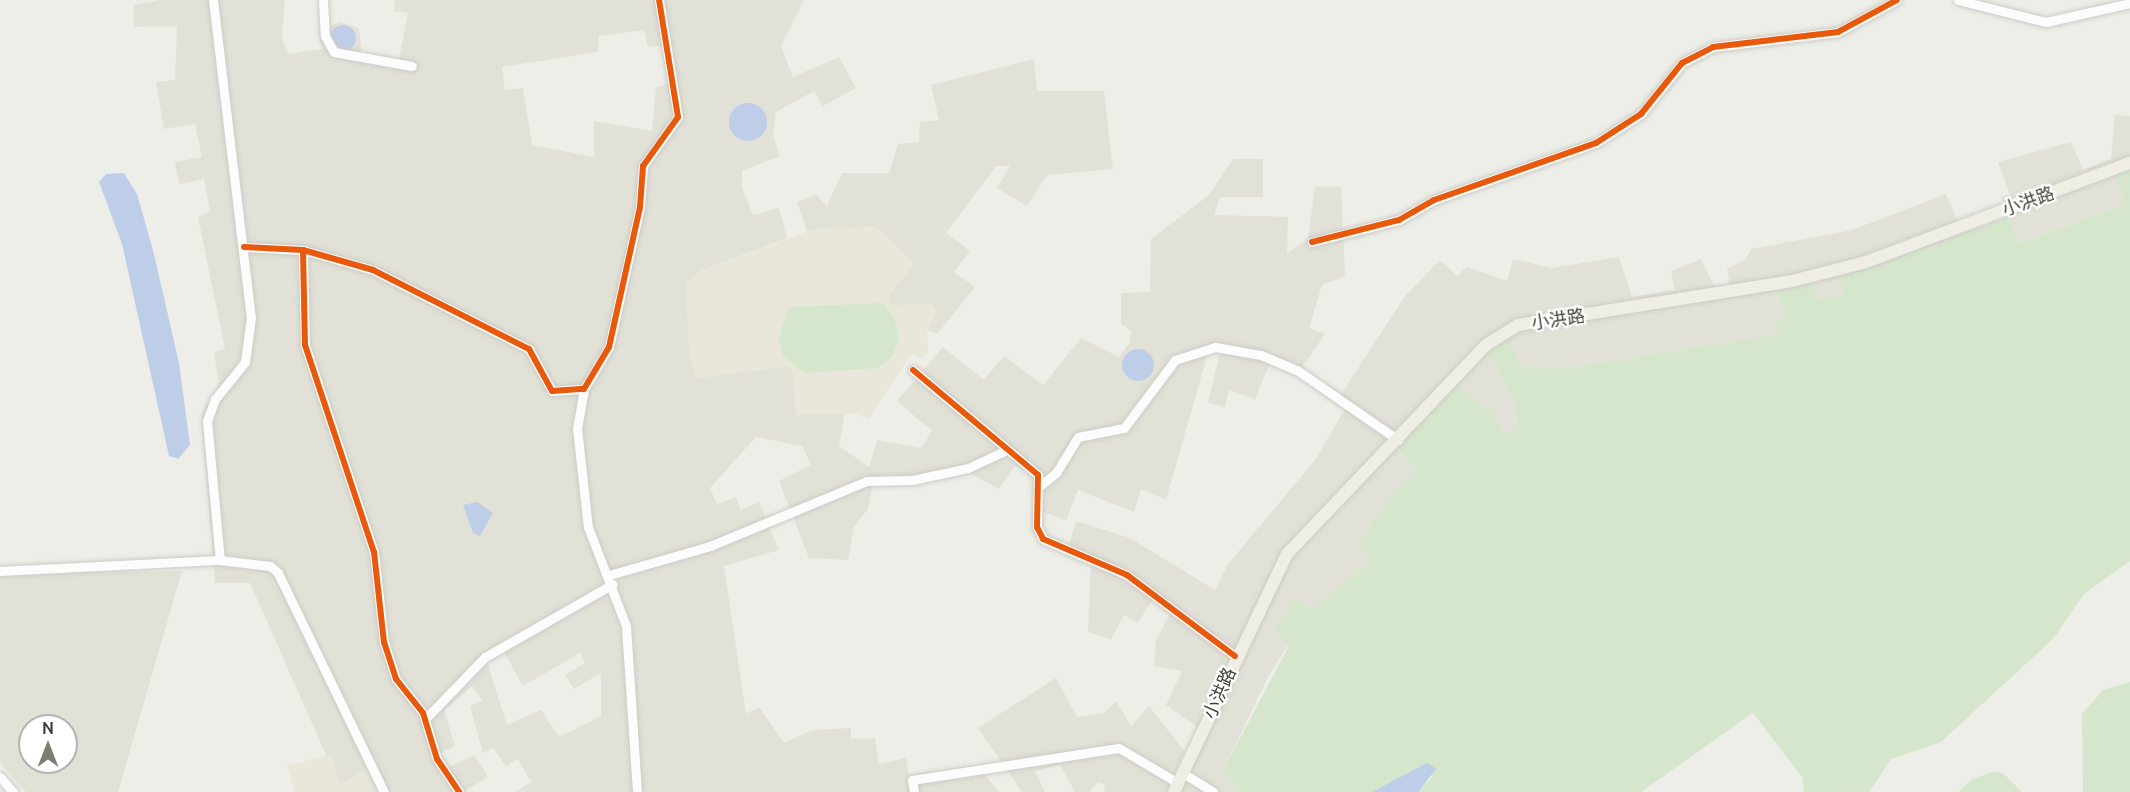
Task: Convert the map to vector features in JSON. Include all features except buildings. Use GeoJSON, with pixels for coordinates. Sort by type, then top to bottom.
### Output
{"type":"FeatureCollection","features":[{"type":"Feature","properties":{"kind":"main road","name":"小洪路"},"geometry":{"type":"LineString","coordinates":[[1178,783],[1235,656],[1287,554],[1486,345],[1518,325],[1792,280],[1866,262],[2130,163]]}},
{"type":"Feature","properties":{"kind":"street"},"geometry":{"type":"LineString","coordinates":[[213,0],[244,247],[249,349],[242,368],[215,399],[206,430],[220,560]]}},
{"type":"Feature","properties":{"kind":"street"},"geometry":{"type":"LineString","coordinates":[[323,0],[325,36],[334,52],[412,66]]}},
{"type":"Feature","properties":{"kind":"street"},"geometry":{"type":"LineString","coordinates":[[638,792],[631,658],[611,580],[588,527],[577,429],[584,389],[609,347],[640,207],[643,166],[678,117],[659,0]]}},
{"type":"Feature","properties":{"kind":"street"},"geometry":{"type":"LineString","coordinates":[[1312,242],[1399,220],[1434,200],[1596,143],[1641,114],[1682,63],[1713,47],[1838,32],[1897,0]]}},
{"type":"Feature","properties":{"kind":"street"},"geometry":{"type":"LineString","coordinates":[[1958,0],[2046,22],[2130,3]]}},
{"type":"Feature","properties":{"kind":"street"},"geometry":{"type":"LineString","coordinates":[[244,247],[303,250],[373,270],[529,349],[547,387],[557,393],[584,389]]}},
{"type":"Feature","properties":{"kind":"street"},"geometry":{"type":"LineString","coordinates":[[303,250],[305,345],[375,552],[376,597],[393,672],[426,718],[437,759],[459,792]]}},
{"type":"Feature","properties":{"kind":"street"},"geometry":{"type":"LineString","coordinates":[[1041,485],[1056,473],[1078,437],[1127,426],[1175,360],[1215,347],[1261,356],[1297,370],[1398,440]]}},
{"type":"Feature","properties":{"kind":"street"},"geometry":{"type":"LineString","coordinates":[[913,370],[1004,451],[1038,475],[1041,485],[1037,527],[1043,539],[1127,575],[1235,656]]}},
{"type":"Feature","properties":{"kind":"street"},"geometry":{"type":"LineString","coordinates":[[426,718],[484,657],[611,580],[710,546],[867,481],[912,480],[968,468],[1004,451]]}},
{"type":"Feature","properties":{"kind":"street"},"geometry":{"type":"LineString","coordinates":[[0,571],[220,560],[260,562],[278,573],[384,792]]}},
{"type":"Feature","properties":{"kind":"street"},"geometry":{"type":"LineString","coordinates":[[914,792],[912,780],[1119,748],[1178,783],[1214,792]]}},
{"type":"Feature","properties":{"kind":"street"},"geometry":{"type":"LineString","coordinates":[[0,777],[13,792]]}},
{"type":"Feature","properties":{"kind":"shaded area"},"geometry":{"type":"Polygon","coordinates":[[[160,0],[285,0],[282,39],[289,54],[322,49],[318,32],[340,22],[359,28],[362,55],[399,59],[408,13],[394,11],[395,0],[804,0],[781,46],[793,77],[839,57],[856,88],[823,106],[814,91],[776,112],[773,135],[780,156],[742,171],[742,188],[753,215],[779,208],[787,238],[700,271],[696,378],[788,366],[794,373],[796,415],[845,413],[839,446],[869,467],[877,440],[921,448],[932,431],[897,401],[943,347],[984,380],[1004,356],[1043,385],[1081,338],[1119,357],[1130,342],[1131,331],[1121,324],[1121,293],[1150,292],[1151,239],[1209,195],[1233,159],[1263,159],[1263,197],[1220,197],[1214,215],[1288,217],[1287,253],[1308,239],[1315,186],[1341,187],[1345,276],[1322,285],[1309,328],[1325,334],[1298,373],[1270,363],[1255,399],[1229,390],[1225,407],[1208,403],[1220,352],[1208,353],[1166,500],[1141,489],[1134,512],[1078,490],[1066,520],[1035,509],[1038,480],[1015,465],[999,489],[969,473],[873,484],[868,509],[854,527],[848,560],[809,558],[779,481],[811,465],[802,446],[756,437],[710,488],[717,504],[736,497],[741,510],[759,502],[779,550],[724,566],[746,714],[759,707],[784,743],[812,730],[851,728],[851,739],[875,738],[879,764],[906,758],[909,775],[977,765],[999,792],[515,792],[531,782],[518,759],[506,766],[493,748],[483,753],[470,706],[483,701],[472,686],[444,710],[455,746],[440,753],[447,768],[475,755],[488,777],[463,792],[378,792],[365,769],[340,785],[331,755],[326,755],[250,583],[215,583],[201,413],[219,385],[214,352],[225,349],[198,217],[210,211],[204,179],[179,184],[175,162],[202,157],[195,124],[164,129],[156,82],[175,80],[177,26],[134,27],[133,5],[160,0]],[[644,30],[599,36],[598,52],[502,67],[505,90],[523,88],[532,145],[594,157],[594,121],[652,131],[656,88],[669,83],[664,45],[648,47],[644,30]],[[504,652],[487,662],[507,725],[541,710],[559,737],[601,716],[601,673],[574,689],[565,675],[585,663],[580,653],[523,686],[504,652]]]}},
{"type":"Feature","properties":{"kind":"shaded area"},"geometry":{"type":"Polygon","coordinates":[[[1034,59],[1037,91],[1104,91],[1113,169],[1047,175],[1027,206],[997,188],[1010,166],[996,166],[946,233],[970,251],[954,272],[975,287],[937,334],[927,330],[937,312],[892,306],[888,296],[914,264],[876,227],[807,231],[797,202],[816,195],[827,206],[842,173],[889,173],[898,144],[919,142],[920,122],[939,120],[931,85],[1034,59]]]}},
{"type":"Feature","properties":{"kind":"shaded area"},"geometry":{"type":"Polygon","coordinates":[[[2115,115],[2130,116],[2130,167],[2115,173],[2126,204],[2018,243],[2001,197],[2010,194],[1998,162],[2071,142],[2083,170],[2111,159],[2115,115]]]}},
{"type":"Feature","properties":{"kind":"shaded area"},"geometry":{"type":"Polygon","coordinates":[[[1946,194],[1958,222],[1838,265],[1844,295],[1817,299],[1814,284],[1774,291],[1786,314],[1781,334],[1567,368],[1520,366],[1488,352],[1515,400],[1517,430],[1505,433],[1492,412],[1398,450],[1417,471],[1385,503],[1371,561],[1312,609],[1270,673],[1223,770],[1239,792],[1179,792],[1206,733],[1166,705],[1182,671],[1154,666],[1156,640],[1171,612],[1152,600],[1138,623],[1124,615],[1111,639],[1088,632],[1091,561],[1066,555],[1076,521],[1130,538],[1215,590],[1228,564],[1315,460],[1345,409],[1338,399],[1405,296],[1440,260],[1457,276],[1467,267],[1507,281],[1513,259],[1552,268],[1619,257],[1632,297],[1675,290],[1671,271],[1701,259],[1714,286],[1730,285],[1727,269],[1746,259],[1751,249],[1852,230],[1946,194]]]}},
{"type":"Feature","properties":{"kind":"shaded area"},"geometry":{"type":"Polygon","coordinates":[[[876,227],[915,264],[888,296],[892,305],[933,304],[937,312],[927,330],[928,351],[922,359],[911,354],[869,419],[854,413],[796,415],[794,374],[788,366],[696,378],[689,354],[686,284],[700,271],[814,229],[876,227]]]}},
{"type":"Feature","properties":{"kind":"shaded area"},"geometry":{"type":"Polygon","coordinates":[[[182,571],[118,792],[26,792],[0,763],[0,573],[182,571]]]}},
{"type":"Feature","properties":{"kind":"shaded area"},"geometry":{"type":"Polygon","coordinates":[[[1056,678],[1077,717],[1104,713],[1116,701],[1131,726],[1149,706],[1184,751],[1167,792],[1104,792],[1105,785],[1098,782],[1089,792],[1075,792],[1060,765],[1035,771],[1045,792],[1022,792],[978,728],[1056,678]]]}},
{"type":"Feature","properties":{"kind":"shaded area"},"geometry":{"type":"Polygon","coordinates":[[[331,754],[340,785],[365,769],[378,792],[295,792],[287,766],[331,754]]]}},
{"type":"Feature","properties":{"kind":"green space"},"geometry":{"type":"Polygon","coordinates":[[[2130,167],[2130,561],[2083,595],[2054,638],[1941,742],[1891,759],[1869,792],[1804,792],[1802,777],[1753,713],[1641,792],[1418,792],[1433,776],[1414,772],[1372,792],[1239,792],[1223,770],[1289,646],[1274,630],[1296,600],[1312,608],[1371,561],[1359,545],[1385,503],[1416,471],[1398,449],[1456,385],[1492,412],[1505,433],[1517,429],[1515,400],[1487,351],[1509,336],[1520,366],[1567,368],[1780,334],[1774,323],[1786,314],[1774,290],[1814,284],[1817,299],[1843,295],[1840,276],[2009,217],[2019,243],[2126,204],[2114,173],[2130,167]]]}},
{"type":"Feature","properties":{"kind":"green space"},"geometry":{"type":"Polygon","coordinates":[[[882,303],[894,318],[899,337],[893,355],[878,368],[805,373],[783,356],[779,339],[788,307],[882,303]]]}},
{"type":"Feature","properties":{"kind":"green space"},"geometry":{"type":"Polygon","coordinates":[[[2130,682],[2130,792],[2083,792],[2082,714],[2103,690],[2130,682]]]}},
{"type":"Feature","properties":{"kind":"green space"},"geometry":{"type":"Polygon","coordinates":[[[1993,772],[2003,773],[2022,792],[1958,792],[1972,779],[1993,772]]]}},
{"type":"Feature","properties":{"kind":"water"},"geometry":{"type":"Polygon","coordinates":[[[343,25],[352,29],[356,38],[352,47],[343,51],[334,47],[330,38],[334,29],[343,25]]]}},
{"type":"Feature","properties":{"kind":"water"},"geometry":{"type":"Polygon","coordinates":[[[748,103],[755,104],[761,109],[766,115],[766,129],[761,135],[755,140],[748,141],[741,140],[735,135],[730,129],[729,122],[730,115],[735,109],[741,104],[748,103]]]}},
{"type":"Feature","properties":{"kind":"water"},"geometry":{"type":"Polygon","coordinates":[[[124,173],[137,194],[154,254],[179,363],[190,445],[178,459],[169,456],[122,244],[99,182],[106,174],[124,173]]]}},
{"type":"Feature","properties":{"kind":"water"},"geometry":{"type":"Polygon","coordinates":[[[1138,349],[1149,354],[1154,365],[1149,376],[1138,381],[1127,376],[1122,365],[1127,354],[1138,349]]]}},
{"type":"Feature","properties":{"kind":"water"},"geometry":{"type":"Polygon","coordinates":[[[477,502],[493,513],[480,536],[473,533],[463,505],[477,502]]]}},
{"type":"Feature","properties":{"kind":"water"},"geometry":{"type":"Polygon","coordinates":[[[1427,763],[1436,769],[1418,792],[1372,792],[1427,763]]]}},
{"type":"Feature","properties":{"kind":"cycle path"},"geometry":{"type":"LineString","coordinates":[[244,247],[303,250],[373,270],[529,349],[552,391],[584,389],[609,347],[640,207],[643,166],[678,117],[659,0]]}},
{"type":"Feature","properties":{"kind":"cycle path"},"geometry":{"type":"LineString","coordinates":[[1312,242],[1399,220],[1434,200],[1596,143],[1641,114],[1682,63],[1713,47],[1838,32],[1897,0]]}},
{"type":"Feature","properties":{"kind":"cycle path"},"geometry":{"type":"LineString","coordinates":[[303,250],[305,345],[374,552],[384,642],[396,679],[423,713],[437,759],[459,792]]}},
{"type":"Feature","properties":{"kind":"cycle path"},"geometry":{"type":"LineString","coordinates":[[913,370],[1038,475],[1037,527],[1043,539],[1127,575],[1235,656]]}}]}
